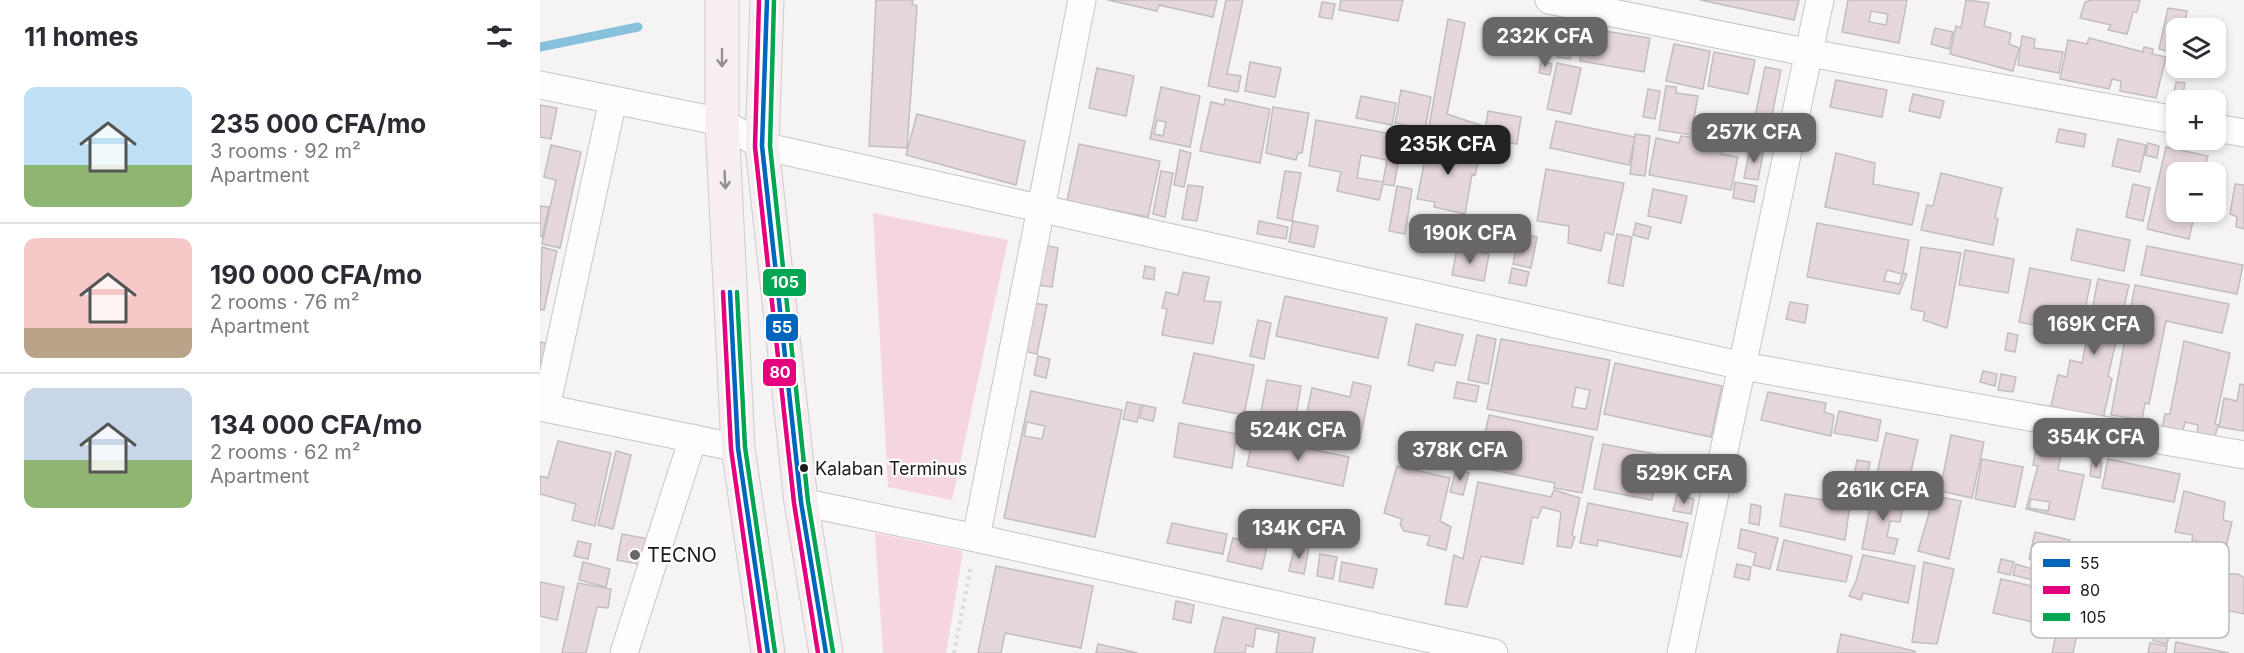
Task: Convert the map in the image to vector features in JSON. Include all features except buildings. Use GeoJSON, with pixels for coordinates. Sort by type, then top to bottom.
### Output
{"type":"FeatureCollection","features":[{"type":"Feature","properties":{"kind":"highway"},"geometry":{"type":"LineString","coordinates":[[722,0],[722,122],[738,448],[768,653]]}},
{"type":"Feature","properties":{"kind":"highway"},"geometry":{"type":"LineString","coordinates":[[767,0],[762,146],[801,502],[826,653]]}},
{"type":"Feature","properties":{"kind":"street"},"geometry":{"type":"LineString","coordinates":[[976,538],[1082,0]]}},
{"type":"Feature","properties":{"kind":"street"},"geometry":{"type":"LineString","coordinates":[[1549,0],[1810,53],[2166,118]]}},
{"type":"Feature","properties":{"kind":"street"},"geometry":{"type":"LineString","coordinates":[[1681,653],[1820,0]]}},
{"type":"Feature","properties":{"kind":"street"},"geometry":{"type":"LineString","coordinates":[[540,85],[722,122],[762,146],[1743,366],[2244,454]]}},
{"type":"Feature","properties":{"kind":"street"},"geometry":{"type":"LineString","coordinates":[[613,100],[543,408],[738,448]]}},
{"type":"Feature","properties":{"kind":"street"},"geometry":{"type":"LineString","coordinates":[[2226,130],[2244,133]]}},
{"type":"Feature","properties":{"kind":"street"},"geometry":{"type":"LineString","coordinates":[[624,653],[693,438]]}},
{"type":"Feature","properties":{"kind":"street"},"geometry":{"type":"LineString","coordinates":[[801,502],[976,538],[1494,653]]}},
{"type":"Feature","properties":{"kind":"path"},"geometry":{"type":"LineString","coordinates":[[954,653],[976,538]]}},
{"type":"Feature","properties":{"kind":"shaded area"},"geometry":{"type":"Polygon","coordinates":[[[873,213],[1008,240],[952,500],[888,487],[873,213]]]}},
{"type":"Feature","properties":{"kind":"shaded area"},"geometry":{"type":"Polygon","coordinates":[[[875,533],[963,551],[946,653],[883,653],[875,533]]]}},
{"type":"Feature","properties":{"kind":"waterway"},"geometry":{"type":"LineString","coordinates":[[540,47],[638,27]]}},
{"type":"Feature","properties":{"kind":"transit line","name":"80"},"geometry":{"type":"LineString","coordinates":[[759,0],[755,147],[794,503],[818,653]]}},
{"type":"Feature","properties":{"kind":"transit line","name":"55"},"geometry":{"type":"LineString","coordinates":[[767,0],[762,146],[801,502],[826,653]]}},
{"type":"Feature","properties":{"kind":"transit line","name":"105"},"geometry":{"type":"LineString","coordinates":[[774,0],[770,146],[808,501],[833,652]]}},
{"type":"Feature","properties":{"kind":"transit line","name":"80"},"geometry":{"type":"LineString","coordinates":[[723,292],[731,449],[760,653]]}},
{"type":"Feature","properties":{"kind":"transit line","name":"55"},"geometry":{"type":"LineString","coordinates":[[730,292],[738,448],[768,653]]}},
{"type":"Feature","properties":{"kind":"transit line","name":"105"},"geometry":{"type":"LineString","coordinates":[[737,292],[745,447],[775,652]]}},
{"type":"Feature","properties":{"kind":"place","name":"Kalaban Terminus"},"geometry":{"type":"Point","coordinates":[804,468]}},
{"type":"Feature","properties":{"kind":"place","name":"TECNO"},"geometry":{"type":"Point","coordinates":[635,555]}}]}
